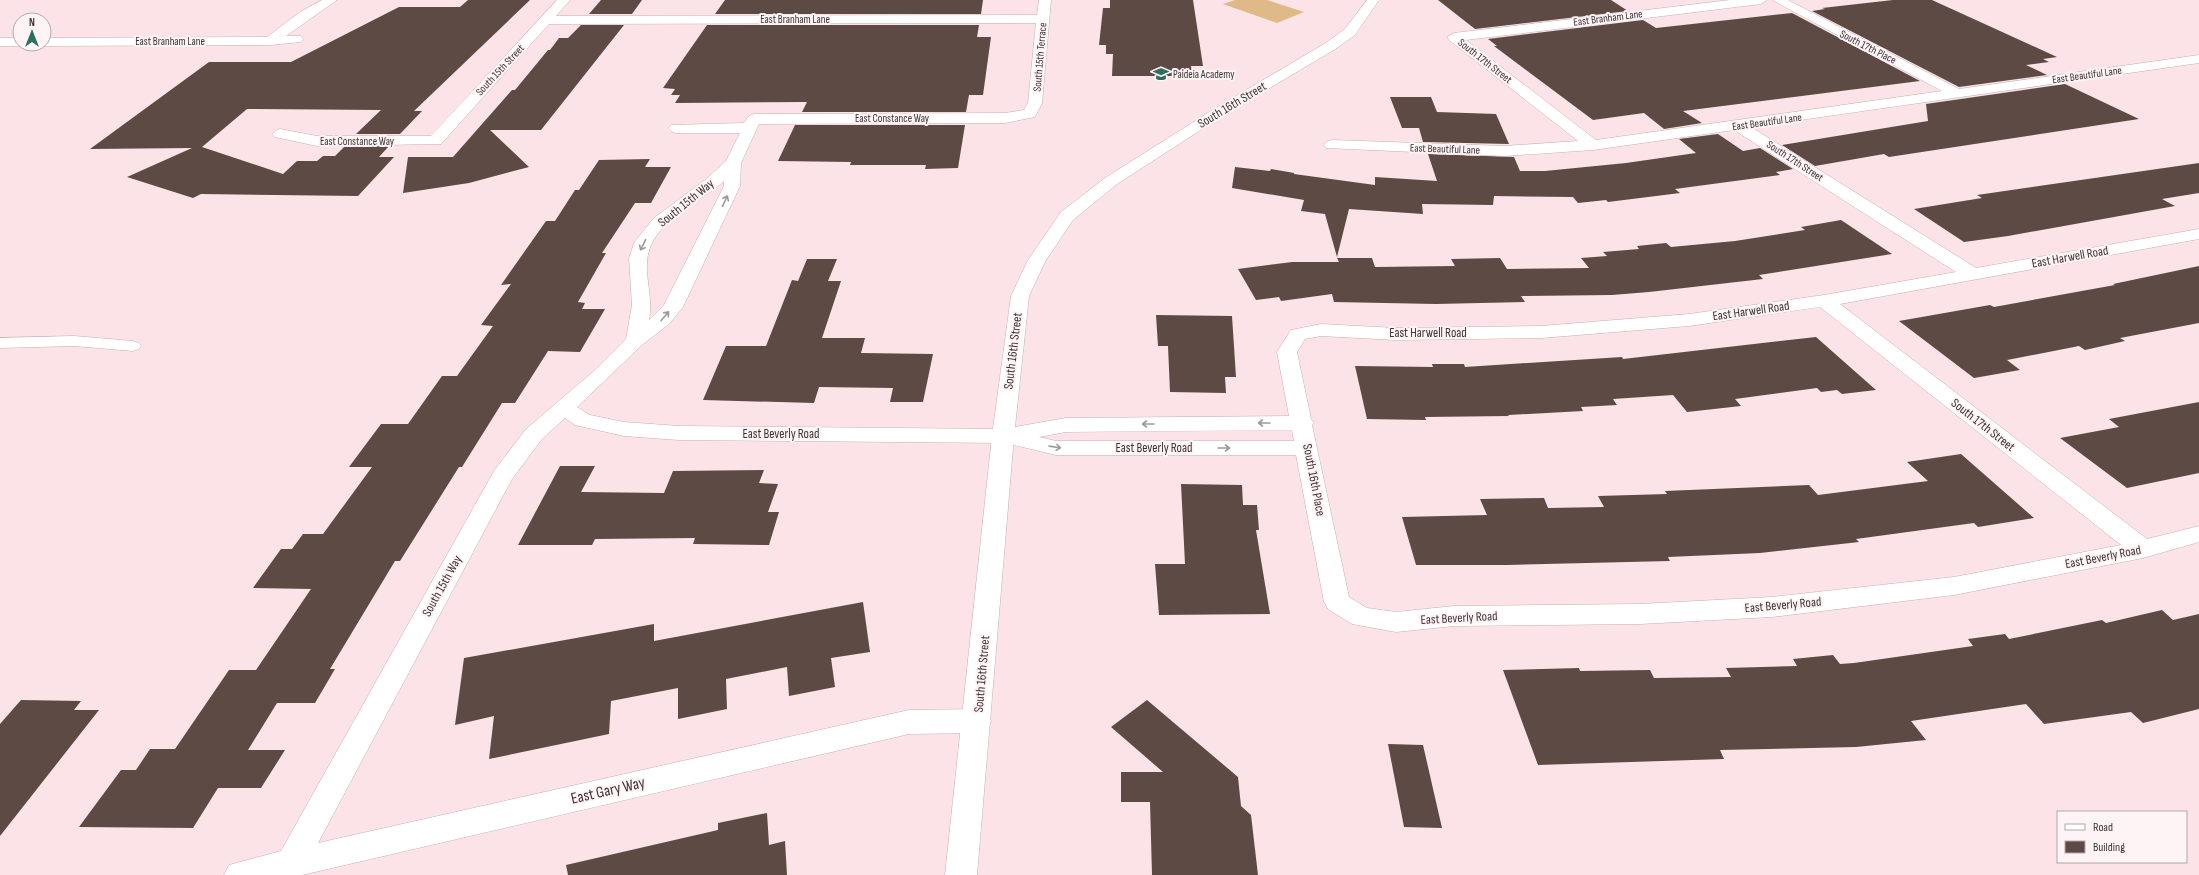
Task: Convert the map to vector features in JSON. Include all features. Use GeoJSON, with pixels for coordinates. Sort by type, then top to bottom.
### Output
{"type":"FeatureCollection","features":[{"type":"Feature","properties":{"kind":"street"},"geometry":{"type":"LineString","coordinates":[[269,42],[305,15],[331,0]]}},
{"type":"Feature","properties":{"kind":"street","name":"South 15th Street"},"geometry":{"type":"LineString","coordinates":[[435,141],[564,0]]}},
{"type":"Feature","properties":{"kind":"street","name":"South 15th Terrace"},"geometry":{"type":"LineString","coordinates":[[1030,114],[1036,103],[1045,0]]}},
{"type":"Feature","properties":{"kind":"street","name":"South 16th Street"},"geometry":{"type":"LineString","coordinates":[[961,875],[977,721],[1003,436],[1020,296],[1038,260],[1067,216],[1136,165],[1219,112],[1329,47],[1350,32],[1373,0]]}},
{"type":"Feature","properties":{"kind":"street","name":"East Branham Lane"},"geometry":{"type":"LineString","coordinates":[[1454,37],[1761,0]]}},
{"type":"Feature","properties":{"kind":"street","name":"South 17th Place"},"geometry":{"type":"LineString","coordinates":[[1778,0],[1958,94]]}},
{"type":"Feature","properties":{"kind":"street","name":"East Branham Lane"},"geometry":{"type":"LineString","coordinates":[[546,20],[1043,19]]}},
{"type":"Feature","properties":{"kind":"street","name":"South 17th Street"},"geometry":{"type":"LineString","coordinates":[[1454,37],[1592,145]]}},
{"type":"Feature","properties":{"kind":"street","name":"East Branham Lane"},"geometry":{"type":"LineString","coordinates":[[52,42],[269,42],[296,38]]}},
{"type":"Feature","properties":{"kind":"street"},"geometry":{"type":"LineString","coordinates":[[0,42],[12,42]]}},
{"type":"Feature","properties":{"kind":"street","name":"East Beautiful Lane"},"geometry":{"type":"LineString","coordinates":[[1332,145],[1504,152],[1592,145],[1739,126],[2199,59]]}},
{"type":"Feature","properties":{"kind":"street","name":"East Constance Way"},"geometry":{"type":"LineString","coordinates":[[676,128],[751,123],[1005,118],[1030,114]]}},
{"type":"Feature","properties":{"kind":"street","name":"South 15th Way"},"geometry":{"type":"LineString","coordinates":[[291,863],[502,476],[534,434],[636,341],[662,320],[673,307],[732,186],[733,163],[751,123]]}},
{"type":"Feature","properties":{"kind":"street","name":"South 17th Street"},"geometry":{"type":"LineString","coordinates":[[1739,126],[1972,274]]}},
{"type":"Feature","properties":{"kind":"street","name":"East Constance Way"},"geometry":{"type":"LineString","coordinates":[[280,134],[316,141],[435,141]]}},
{"type":"Feature","properties":{"kind":"street","name":"South 15th Way"},"geometry":{"type":"LineString","coordinates":[[636,341],[642,311],[641,292],[637,270],[639,253],[648,236],[661,221],[711,184],[733,163]]}},
{"type":"Feature","properties":{"kind":"street","name":"East Harwell Road"},"geometry":{"type":"LineString","coordinates":[[1298,334],[1321,330],[1396,334],[1541,332],[1689,320],[1824,301],[2199,234]]}},
{"type":"Feature","properties":{"kind":"street","name":"South 17th Street"},"geometry":{"type":"LineString","coordinates":[[1824,301],[2143,549]]}},
{"type":"Feature","properties":{"kind":"street","name":"South 16th Place"},"geometry":{"type":"LineString","coordinates":[[1298,334],[1287,352],[1303,423],[1337,602],[1361,617]]}},
{"type":"Feature","properties":{"kind":"street","name":"East Beverly Road"},"geometry":{"type":"LineString","coordinates":[[564,408],[583,420],[624,429],[679,433],[1003,436],[1066,425],[1303,423]]}},
{"type":"Feature","properties":{"kind":"street","name":"East Beverly Road"},"geometry":{"type":"LineString","coordinates":[[1003,436],[1056,448],[1307,448]]}},
{"type":"Feature","properties":{"kind":"street","name":"East Beverly Road"},"geometry":{"type":"LineString","coordinates":[[1361,617],[1396,622],[1454,616],[1640,614],[1772,607],[1954,586],[2143,549],[2199,534]]}},
{"type":"Feature","properties":{"kind":"street","name":"East Gary Way"},"geometry":{"type":"LineString","coordinates":[[240,875],[909,722],[977,721]]}},
{"type":"Feature","properties":{"kind":"lane"},"geometry":{"type":"LineString","coordinates":[[0,343],[74,341],[133,346]]}},
{"type":"Feature","properties":{"kind":"shaded area"},"geometry":{"type":"Polygon","coordinates":[[[1235,0],[1267,0],[1304,12],[1277,23],[1223,4],[1235,0]]]}},
{"type":"Feature","properties":{"kind":"building"},"geometry":{"type":"Polygon","coordinates":[[[468,0],[530,0],[414,111],[422,111],[400,134],[356,134],[381,110],[247,109],[202,147],[283,174],[297,161],[317,161],[323,156],[335,156],[344,147],[389,146],[379,157],[394,157],[358,196],[201,194],[193,198],[127,177],[192,148],[90,149],[209,62],[291,62],[399,7],[460,7],[468,0]]]}},
{"type":"Feature","properties":{"kind":"building"},"geometry":{"type":"Polygon","coordinates":[[[601,0],[642,0],[632,14],[589,14],[601,0]]]}},
{"type":"Feature","properties":{"kind":"building"},"geometry":{"type":"Polygon","coordinates":[[[725,0],[983,0],[981,14],[715,14],[725,0]]]}},
{"type":"Feature","properties":{"kind":"building"},"geometry":{"type":"Polygon","coordinates":[[[1110,0],[1193,0],[1203,66],[1191,66],[1192,76],[1112,76],[1113,54],[1106,54],[1106,45],[1099,45],[1103,8],[1110,8],[1110,0]]]}},
{"type":"Feature","properties":{"kind":"building"},"geometry":{"type":"Polygon","coordinates":[[[1438,0],[1611,0],[1628,11],[1475,29],[1438,0]]]}},
{"type":"Feature","properties":{"kind":"building"},"geometry":{"type":"Polygon","coordinates":[[[1893,0],[1932,0],[2057,57],[2043,59],[2049,62],[2026,65],[2047,75],[1959,87],[1812,11],[1825,9],[1822,8],[1893,0]]]}},
{"type":"Feature","properties":{"kind":"building"},"geometry":{"type":"Polygon","coordinates":[[[1792,13],[1920,81],[1683,111],[1702,123],[1664,129],[1644,113],[1593,120],[1494,46],[1497,46],[1488,39],[1643,20],[1656,28],[1792,13]]]}},
{"type":"Feature","properties":{"kind":"building"},"geometry":{"type":"Polygon","coordinates":[[[581,25],[624,25],[541,130],[490,130],[529,167],[469,183],[403,193],[408,157],[453,157],[512,90],[515,90],[559,38],[568,38],[581,25]]]}},
{"type":"Feature","properties":{"kind":"building"},"geometry":{"type":"Polygon","coordinates":[[[707,25],[979,25],[977,37],[991,37],[983,95],[969,95],[966,112],[802,112],[807,102],[675,103],[680,95],[671,95],[675,89],[663,88],[707,25]]]}},
{"type":"Feature","properties":{"kind":"building"},"geometry":{"type":"Polygon","coordinates":[[[2065,84],[2139,119],[1889,157],[1884,154],[1815,166],[1782,145],[1928,121],[1926,104],[2065,84]]]}},
{"type":"Feature","properties":{"kind":"building"},"geometry":{"type":"Polygon","coordinates":[[[1390,97],[1431,97],[1437,112],[1496,114],[1509,144],[1423,142],[1419,128],[1402,128],[1390,97]]]}},
{"type":"Feature","properties":{"kind":"building"},"geometry":{"type":"Polygon","coordinates":[[[795,125],[965,125],[958,168],[925,169],[926,165],[850,165],[851,162],[778,161],[795,125]]]}},
{"type":"Feature","properties":{"kind":"building"},"geometry":{"type":"Polygon","coordinates":[[[1718,134],[1743,151],[1760,148],[1793,169],[1776,172],[1780,175],[1675,189],[1680,193],[1608,202],[1606,200],[1578,203],[1573,197],[1494,196],[1493,205],[1422,204],[1423,214],[1349,209],[1337,257],[1325,214],[1301,211],[1304,200],[1232,188],[1235,167],[1270,171],[1271,169],[1294,174],[1375,185],[1375,177],[1437,181],[1428,154],[1514,157],[1520,171],[1545,171],[1626,163],[1696,153],[1679,139],[1718,134]]]}},
{"type":"Feature","properties":{"kind":"building"},"geometry":{"type":"Polygon","coordinates":[[[650,159],[645,167],[671,167],[651,203],[635,203],[602,253],[606,253],[578,302],[585,303],[582,309],[605,309],[580,352],[548,351],[515,403],[502,403],[462,467],[459,467],[400,561],[395,561],[330,669],[335,669],[315,703],[277,703],[248,750],[285,750],[261,788],[218,788],[193,828],[79,827],[121,770],[136,770],[150,749],[175,749],[229,670],[256,670],[311,589],[253,588],[281,549],[292,549],[303,534],[323,534],[372,467],[349,467],[381,424],[408,424],[442,376],[457,376],[493,326],[481,325],[511,284],[501,285],[546,221],[555,221],[575,190],[579,190],[599,160],[650,159]]]}},
{"type":"Feature","properties":{"kind":"building"},"geometry":{"type":"Polygon","coordinates":[[[2199,163],[2199,193],[2162,199],[2175,206],[2008,236],[1964,242],[1914,209],[1982,198],[1977,195],[2199,163]]]}},
{"type":"Feature","properties":{"kind":"building"},"geometry":{"type":"Polygon","coordinates":[[[1841,220],[1892,254],[1759,275],[1763,279],[1612,295],[1521,296],[1525,302],[1436,304],[1334,302],[1332,294],[1281,301],[1279,297],[1256,300],[1238,269],[1292,262],[1339,262],[1337,258],[1372,258],[1375,267],[1455,266],[1451,259],[1500,258],[1507,269],[1589,268],[1581,258],[1607,256],[1603,252],[1639,249],[1637,246],[1666,243],[1671,247],[1735,241],[1805,230],[1801,227],[1841,220]]]}},
{"type":"Feature","properties":{"kind":"building"},"geometry":{"type":"Polygon","coordinates":[[[807,259],[837,259],[828,281],[841,281],[822,338],[865,338],[861,353],[933,354],[923,402],[890,402],[893,388],[819,387],[814,403],[703,400],[726,346],[766,346],[792,280],[798,281],[807,259]]]}},
{"type":"Feature","properties":{"kind":"building"},"geometry":{"type":"Polygon","coordinates":[[[2199,266],[2199,323],[2120,338],[2125,341],[2085,350],[2079,346],[2007,360],[2020,370],[1974,378],[1899,321],[1990,305],[1994,307],[2115,285],[2113,284],[2199,266]]]}},
{"type":"Feature","properties":{"kind":"building"},"geometry":{"type":"Polygon","coordinates":[[[1156,315],[1232,316],[1236,377],[1225,377],[1226,393],[1170,392],[1168,346],[1158,346],[1156,315]]]}},
{"type":"Feature","properties":{"kind":"building"},"geometry":{"type":"Polygon","coordinates":[[[1816,337],[1876,390],[1842,394],[1837,390],[1821,392],[1817,388],[1735,399],[1741,406],[1687,412],[1673,395],[1613,399],[1617,405],[1581,407],[1583,411],[1508,415],[1509,416],[1425,417],[1426,420],[1367,419],[1355,366],[1433,367],[1432,364],[1464,364],[1465,367],[1622,357],[1623,359],[1816,337]]]}},
{"type":"Feature","properties":{"kind":"building"},"geometry":{"type":"Polygon","coordinates":[[[2199,402],[2199,473],[2127,488],[2060,438],[2119,427],[2109,419],[2199,402]]]}},
{"type":"Feature","properties":{"kind":"building"},"geometry":{"type":"Polygon","coordinates":[[[1961,454],[2034,518],[1978,527],[1974,523],[1856,539],[1859,542],[1760,553],[1668,557],[1670,561],[1506,565],[1416,565],[1402,517],[1487,515],[1480,499],[1544,498],[1548,508],[1604,507],[1598,496],[1667,494],[1665,491],[1809,485],[1818,495],[1928,481],[1907,462],[1961,454]]]}},
{"type":"Feature","properties":{"kind":"building"},"geometry":{"type":"Polygon","coordinates":[[[560,466],[595,466],[581,492],[664,493],[673,471],[764,470],[759,483],[778,484],[768,512],[779,512],[769,545],[693,544],[695,538],[595,539],[592,545],[518,545],[560,466]]]}},
{"type":"Feature","properties":{"kind":"building"},"geometry":{"type":"Polygon","coordinates":[[[1181,484],[1242,485],[1243,505],[1257,505],[1259,530],[1256,530],[1270,614],[1159,615],[1155,564],[1185,564],[1181,484]]]}},
{"type":"Feature","properties":{"kind":"building"},"geometry":{"type":"Polygon","coordinates":[[[863,602],[870,652],[831,658],[835,687],[789,696],[787,667],[726,679],[727,709],[678,719],[678,688],[611,701],[609,734],[489,759],[494,716],[455,725],[464,658],[654,624],[654,641],[863,602]]]}},
{"type":"Feature","properties":{"kind":"building"},"geometry":{"type":"Polygon","coordinates":[[[2162,610],[2173,620],[2199,614],[2199,709],[2143,723],[2131,712],[2044,724],[2026,704],[1911,721],[1926,740],[1856,747],[1720,750],[1724,759],[1538,765],[1503,670],[1579,668],[1580,671],[1650,670],[1654,678],[1731,677],[1726,668],[1797,666],[1793,659],[1833,655],[1840,664],[1854,663],[1973,646],[1968,639],[2005,634],[2009,639],[2102,620],[2106,623],[2162,610]]]}},
{"type":"Feature","properties":{"kind":"building"},"geometry":{"type":"Polygon","coordinates":[[[21,700],[81,701],[74,710],[99,710],[0,836],[0,724],[21,700]]]}},
{"type":"Feature","properties":{"kind":"building"},"geometry":{"type":"Polygon","coordinates":[[[1147,700],[1238,777],[1241,806],[1251,815],[1258,875],[1152,875],[1150,802],[1121,802],[1121,772],[1163,772],[1111,727],[1147,700]]]}},
{"type":"Feature","properties":{"kind":"building"},"geometry":{"type":"Polygon","coordinates":[[[1388,744],[1423,745],[1442,828],[1404,827],[1388,744]]]}},
{"type":"Feature","properties":{"kind":"building"},"geometry":{"type":"Polygon","coordinates":[[[767,813],[769,845],[785,841],[787,875],[568,875],[566,865],[718,830],[718,823],[767,813]]]}},
{"type":"Feature","properties":{"kind":"place","name":"Paideia Academy"},"geometry":{"type":"Point","coordinates":[1161,74]}}]}
